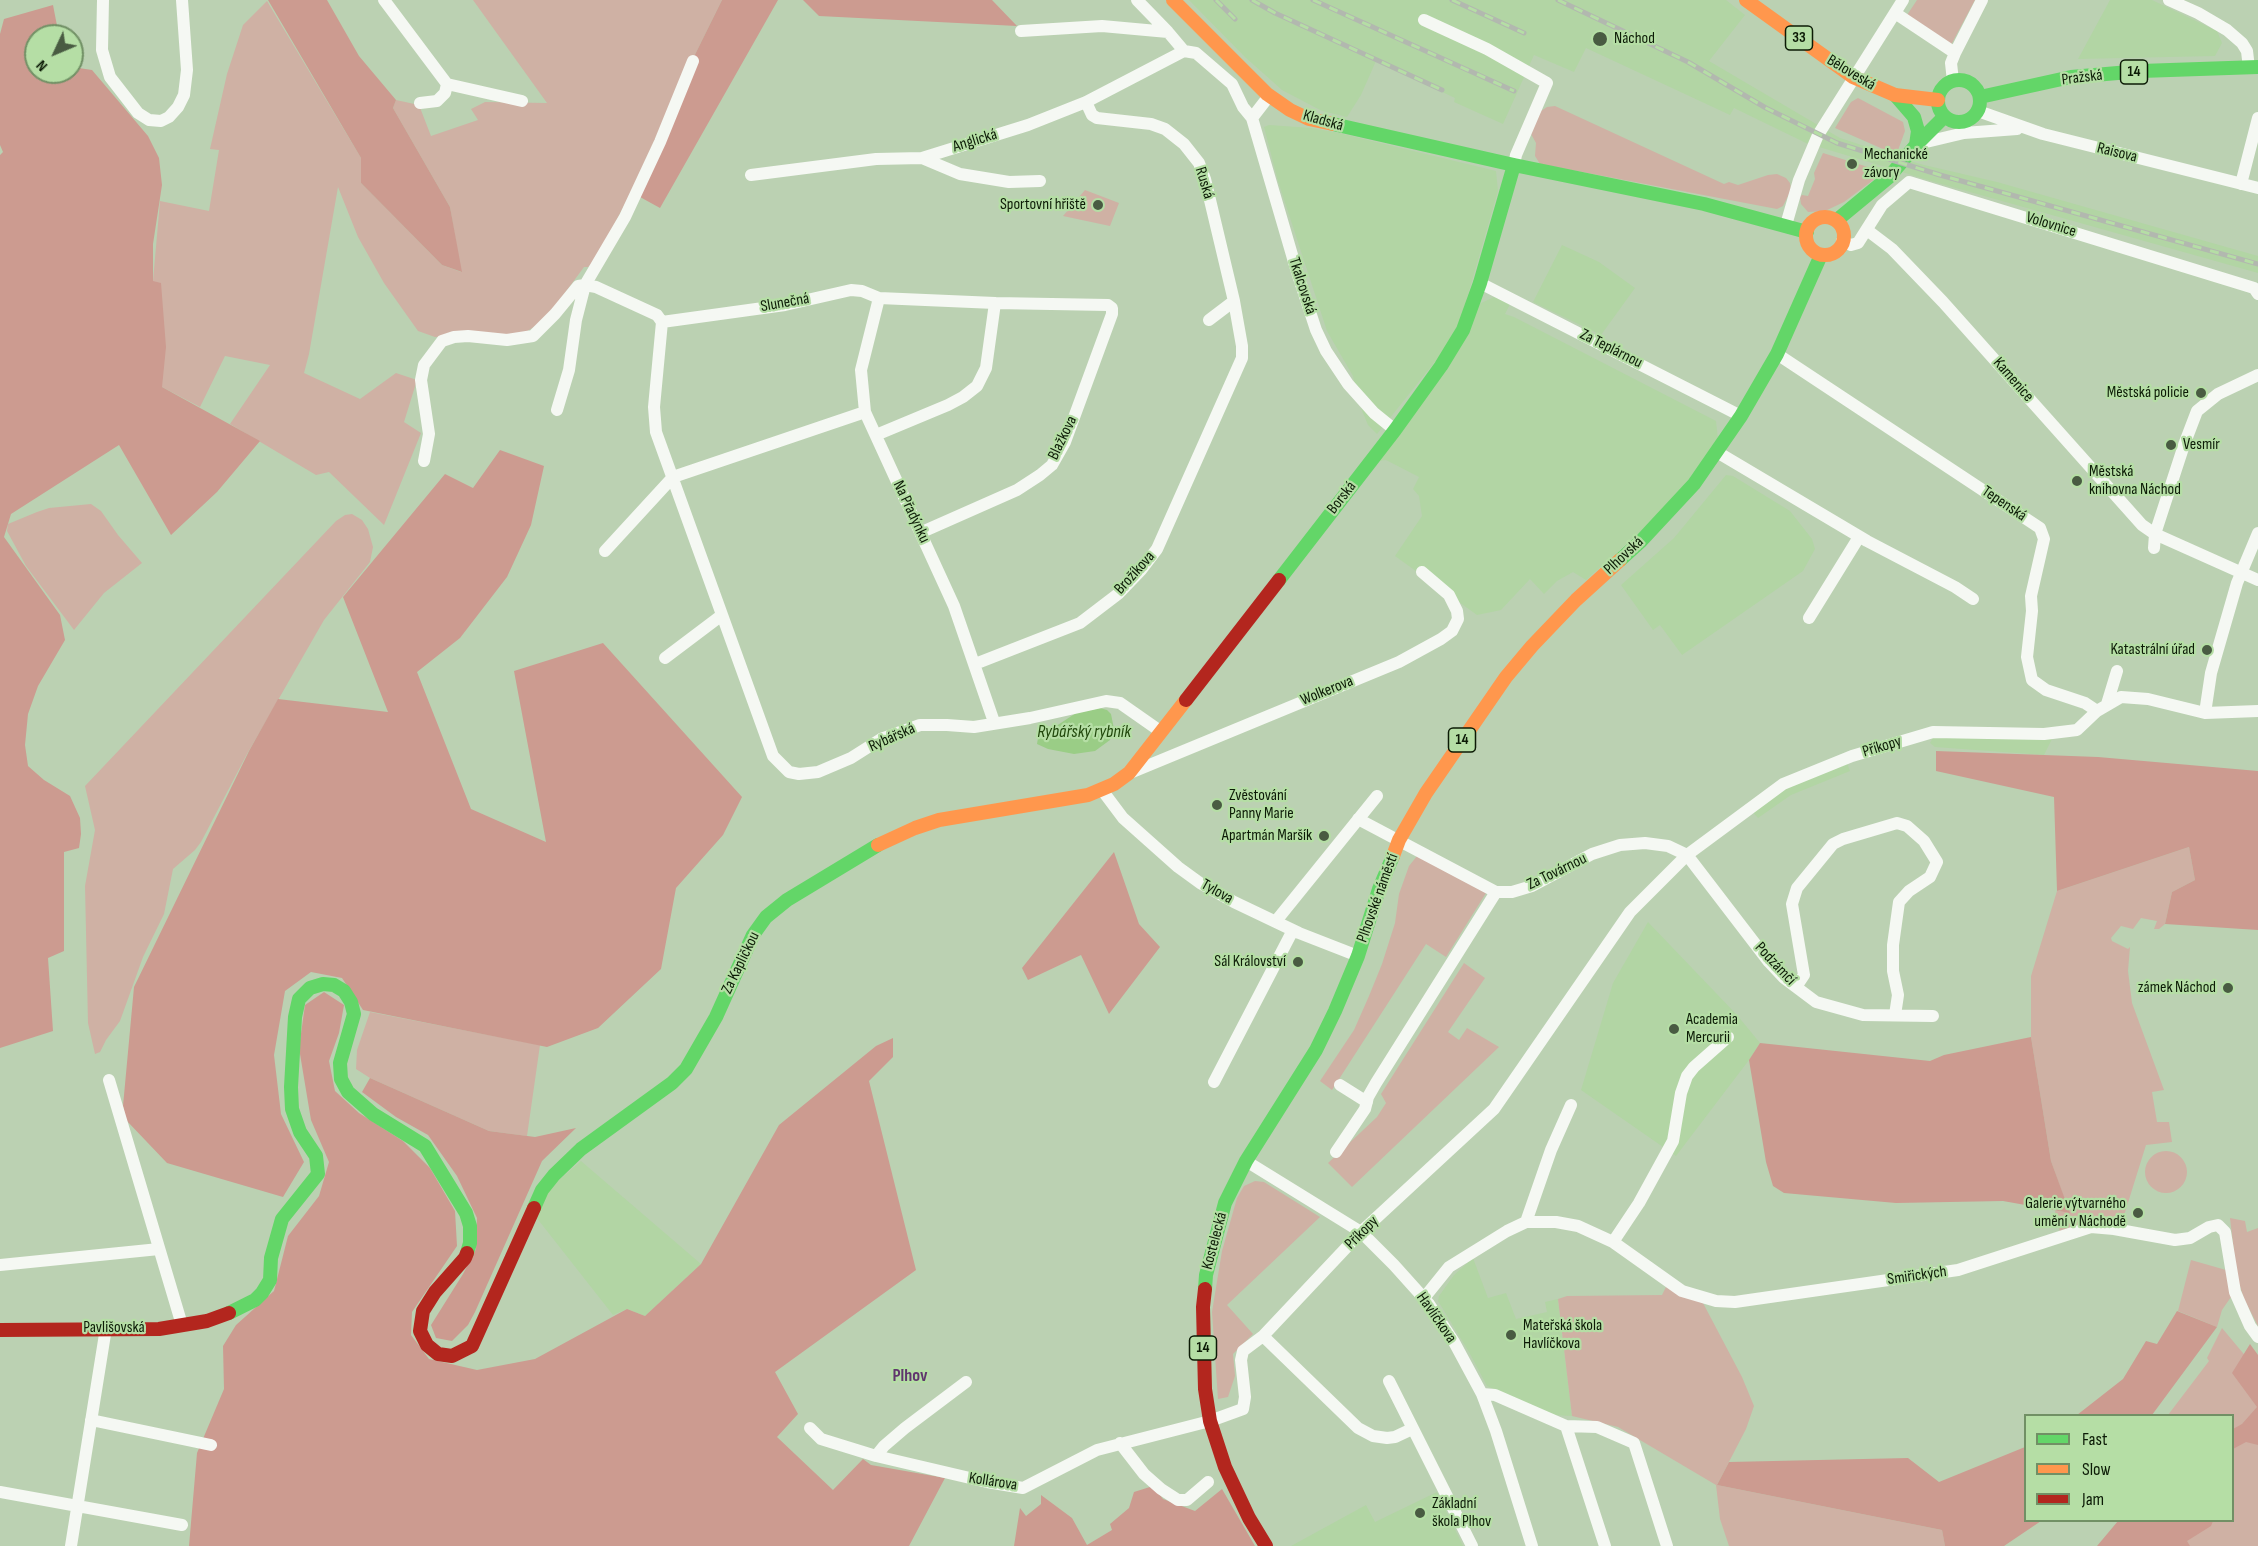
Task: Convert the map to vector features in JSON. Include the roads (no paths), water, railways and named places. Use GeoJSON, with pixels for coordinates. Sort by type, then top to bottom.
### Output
{"type":"FeatureCollection","features":[{"type":"Feature","properties":{"kind":"main road","name":"Kladská"},"geometry":{"type":"LineString","coordinates":[[1173,0],[1269,96],[1290,110],[1318,122],[1515,160],[1704,204],[1807,232]]}},
{"type":"Feature","properties":{"kind":"main road","name":"Běloveská"},"geometry":{"type":"LineString","coordinates":[[1746,0],[1853,77],[1895,95],[1938,100]]}},
{"type":"Feature","properties":{"kind":"main road","name":"Pražská"},"geometry":{"type":"LineString","coordinates":[[1980,97],[2071,78],[2141,71],[2253,68]]}},
{"type":"Feature","properties":{"kind":"main road"},"geometry":{"type":"LineString","coordinates":[[1953,81],[1967,81],[1978,90],[1980,97],[1978,111],[1974,118],[1959,123],[1944,117],[1938,106],[1942,88],[1953,81]]}},
{"type":"Feature","properties":{"kind":"main road"},"geometry":{"type":"LineString","coordinates":[[1895,95],[1914,117],[1918,131],[1916,145]]}},
{"type":"Feature","properties":{"kind":"main road"},"geometry":{"type":"LineString","coordinates":[[1837,220],[1889,177],[1944,117]]}},
{"type":"Feature","properties":{"kind":"main road","name":"Borská"},"geometry":{"type":"LineString","coordinates":[[1102,790],[1129,773],[1395,430],[1441,366],[1463,330],[1480,283],[1515,160]]}},
{"type":"Feature","properties":{"kind":"main road"},"geometry":{"type":"LineString","coordinates":[[1830,217],[1837,220],[1843,231],[1842,241],[1834,251],[1821,255],[1810,248],[1807,232],[1812,223],[1820,218],[1830,217]]}},
{"type":"Feature","properties":{"kind":"main road","name":"Plhovská"},"geometry":{"type":"LineString","coordinates":[[1400,840],[1426,793],[1506,677],[1576,600],[1641,541],[1674,507],[1717,452],[1777,354],[1821,255]]}},
{"type":"Feature","properties":{"kind":"main road","name":"Za Kapličkou"},"geometry":{"type":"LineString","coordinates":[[226,1315],[255,1300],[267,1288],[282,1219],[318,1174],[316,1156],[300,1132],[292,1109],[291,1087],[295,1017],[299,999],[310,988],[323,984],[334,985],[344,991],[351,1002],[354,1014],[340,1063],[341,1079],[348,1092],[373,1114],[425,1146],[458,1199],[470,1226],[470,1243],[465,1258],[435,1292],[423,1311],[420,1322],[420,1331],[427,1345],[438,1353],[452,1356],[472,1346],[488,1316],[542,1190],[581,1149],[672,1083],[686,1069],[716,1017],[753,935],[766,917],[787,900],[877,846],[915,828],[939,820],[1088,795],[1102,790]]}},
{"type":"Feature","properties":{"kind":"main road","name":"Plhovské náměstí"},"geometry":{"type":"LineString","coordinates":[[1358,956],[1379,890],[1400,840]]}},
{"type":"Feature","properties":{"kind":"main road","name":"Kostelecká"},"geometry":{"type":"LineString","coordinates":[[1266,1546],[1249,1518],[1225,1467],[1210,1421],[1203,1354],[1206,1275],[1219,1220],[1246,1161],[1316,1050],[1358,956]]}},
{"type":"Feature","properties":{"kind":"main road","name":"Pavlišovská"},"geometry":{"type":"LineString","coordinates":[[0,1330],[159,1329],[226,1315]]}},
{"type":"Feature","properties":{"kind":"street"},"geometry":{"type":"LineString","coordinates":[[103,0],[102,50],[110,77],[138,113],[149,120],[161,121],[169,117],[178,107],[184,95],[187,70],[182,0]]}},
{"type":"Feature","properties":{"kind":"street"},"geometry":{"type":"LineString","coordinates":[[384,0],[447,84],[522,101]]}},
{"type":"Feature","properties":{"kind":"street","name":"Tkalcovská"},"geometry":{"type":"LineString","coordinates":[[1137,0],[1184,51],[1196,52],[1232,84],[1243,107],[1252,118],[1266,172],[1316,330],[1326,351],[1348,384],[1367,406],[1395,430]]}},
{"type":"Feature","properties":{"kind":"street"},"geometry":{"type":"LineString","coordinates":[[1786,225],[1803,170],[1818,135],[1903,0]]}},
{"type":"Feature","properties":{"kind":"street"},"geometry":{"type":"LineString","coordinates":[[1953,81],[1951,63],[1983,0]]}},
{"type":"Feature","properties":{"kind":"street"},"geometry":{"type":"LineString","coordinates":[[2169,0],[2228,30],[2242,43],[2253,68]]}},
{"type":"Feature","properties":{"kind":"street"},"geometry":{"type":"LineString","coordinates":[[1895,13],[1955,53]]}},
{"type":"Feature","properties":{"kind":"street"},"geometry":{"type":"LineString","coordinates":[[1424,20],[1487,49],[1545,89],[1515,160]]}},
{"type":"Feature","properties":{"kind":"street"},"geometry":{"type":"LineString","coordinates":[[1021,31],[1102,26],[1168,32]]}},
{"type":"Feature","properties":{"kind":"street","name":"Anglická"},"geometry":{"type":"LineString","coordinates":[[751,175],[876,159],[922,158],[1028,125],[1086,102],[1184,51]]}},
{"type":"Feature","properties":{"kind":"street"},"geometry":{"type":"LineString","coordinates":[[557,410],[569,370],[576,320],[585,285],[625,217],[660,142],[693,61]]}},
{"type":"Feature","properties":{"kind":"street"},"geometry":{"type":"LineString","coordinates":[[420,103],[437,101],[445,93],[447,84]]}},
{"type":"Feature","properties":{"kind":"street"},"geometry":{"type":"LineString","coordinates":[[1252,118],[1269,96]]}},
{"type":"Feature","properties":{"kind":"street","name":"Ruská"},"geometry":{"type":"LineString","coordinates":[[1086,102],[1092,115],[1097,118],[1151,124],[1164,129],[1193,154],[1205,179],[1242,346],[1242,358],[1221,408]]}},
{"type":"Feature","properties":{"kind":"street","name":"Raisova"},"geometry":{"type":"LineString","coordinates":[[1978,111],[2024,129],[2258,188]]}},
{"type":"Feature","properties":{"kind":"street"},"geometry":{"type":"LineString","coordinates":[[2241,184],[2258,118]]}},
{"type":"Feature","properties":{"kind":"street"},"geometry":{"type":"LineString","coordinates":[[1916,145],[1964,133],[2024,129]]}},
{"type":"Feature","properties":{"kind":"street"},"geometry":{"type":"LineString","coordinates":[[922,158],[960,174],[1009,182],[1040,181]]}},
{"type":"Feature","properties":{"kind":"street","name":"Volovnice"},"geometry":{"type":"LineString","coordinates":[[1865,232],[1882,205],[1910,182],[2254,288],[2258,294]]}},
{"type":"Feature","properties":{"kind":"street"},"geometry":{"type":"LineString","coordinates":[[1842,241],[1856,244],[1865,232]]}},
{"type":"Feature","properties":{"kind":"street","name":"Kamenice"},"geometry":{"type":"LineString","coordinates":[[1865,232],[1892,249],[1943,302],[2136,519],[2155,534],[2258,580]]}},
{"type":"Feature","properties":{"kind":"street","name":"Za Teplárnou"},"geometry":{"type":"LineString","coordinates":[[1480,283],[1741,416]]}},
{"type":"Feature","properties":{"kind":"street"},"geometry":{"type":"LineString","coordinates":[[424,461],[429,434],[422,380],[424,366],[442,342],[454,337],[468,336],[507,340],[533,336],[578,286],[585,285],[596,287],[657,315],[662,322]]}},
{"type":"Feature","properties":{"kind":"street","name":"Slunečná"},"geometry":{"type":"LineString","coordinates":[[662,322],[785,304],[851,290],[862,291],[879,298],[1108,305],[1112,308]]}},
{"type":"Feature","properties":{"kind":"street","name":"Na Přadýnku"},"geometry":{"type":"LineString","coordinates":[[879,298],[861,369],[865,412],[954,606],[994,722]]}},
{"type":"Feature","properties":{"kind":"street"},"geometry":{"type":"LineString","coordinates":[[1209,320],[1233,301]]}},
{"type":"Feature","properties":{"kind":"street"},"geometry":{"type":"LineString","coordinates":[[876,435],[948,405],[977,386],[986,368],[995,303]]}},
{"type":"Feature","properties":{"kind":"street","name":"Blažkova"},"geometry":{"type":"LineString","coordinates":[[922,532],[1017,490],[1040,476],[1052,465],[1065,442],[1112,314],[1112,308]]}},
{"type":"Feature","properties":{"kind":"street","name":"Rybářská"},"geometry":{"type":"LineString","coordinates":[[662,322],[654,416],[656,432],[773,756],[789,772],[800,774],[818,772],[851,758],[881,739],[920,725],[947,724],[974,727],[1030,718],[1106,700],[1119,703],[1160,731]]}},
{"type":"Feature","properties":{"kind":"street","name":"Tepenská"},"geometry":{"type":"LineString","coordinates":[[1777,354],[2040,528],[2044,539],[2031,596],[2032,611],[2027,657],[2032,680],[2046,690],[2102,707]]}},
{"type":"Feature","properties":{"kind":"street"},"geometry":{"type":"LineString","coordinates":[[2154,548],[2155,534],[2184,444],[2198,411],[2218,394],[2258,375]]}},
{"type":"Feature","properties":{"kind":"street","name":"Brožíkova"},"geometry":{"type":"LineString","coordinates":[[975,664],[1080,623],[1118,594],[1157,549],[1221,408]]}},
{"type":"Feature","properties":{"kind":"street"},"geometry":{"type":"LineString","coordinates":[[605,551],[673,477],[865,412]]}},
{"type":"Feature","properties":{"kind":"street"},"geometry":{"type":"LineString","coordinates":[[1717,452],[1859,537],[1955,587],[1973,599]]}},
{"type":"Feature","properties":{"kind":"street"},"geometry":{"type":"LineString","coordinates":[[2205,713],[2211,673],[2237,583],[2258,533]]}},
{"type":"Feature","properties":{"kind":"street"},"geometry":{"type":"LineString","coordinates":[[1809,618],[1859,537]]}},
{"type":"Feature","properties":{"kind":"street","name":"Wolkerova"},"geometry":{"type":"LineString","coordinates":[[1129,773],[1399,662],[1441,639],[1452,631],[1458,619],[1457,611],[1449,595],[1422,572]]}},
{"type":"Feature","properties":{"kind":"street"},"geometry":{"type":"LineString","coordinates":[[665,658],[722,615]]}},
{"type":"Feature","properties":{"kind":"street"},"geometry":{"type":"LineString","coordinates":[[2102,707],[2117,670]]}},
{"type":"Feature","properties":{"kind":"street"},"geometry":{"type":"LineString","coordinates":[[2102,707],[2121,697],[2148,699],[2205,713],[2258,711]]}},
{"type":"Feature","properties":{"kind":"street","name":"Příkopy"},"geometry":{"type":"LineString","coordinates":[[1210,1421],[1243,1409],[1245,1397],[1240,1360],[1243,1351],[1263,1336],[1361,1232],[1494,1109],[1630,912],[1687,855],[1783,784],[1852,756],[1933,732],[2044,734],[2077,730],[2102,707]]}},
{"type":"Feature","properties":{"kind":"street","name":"Tylova"},"geometry":{"type":"LineString","coordinates":[[1102,790],[1123,818],[1178,867],[1225,897],[1293,930],[1358,956]]}},
{"type":"Feature","properties":{"kind":"street"},"geometry":{"type":"LineString","coordinates":[[1276,921],[1377,796]]}},
{"type":"Feature","properties":{"kind":"street"},"geometry":{"type":"LineString","coordinates":[[1336,1152],[1365,1109],[1366,1102],[1376,1083],[1496,892],[1358,819]]}},
{"type":"Feature","properties":{"kind":"street"},"geometry":{"type":"LineString","coordinates":[[1796,987],[1804,975],[1792,904],[1797,888],[1833,844],[1897,823],[1907,826],[1924,841],[1937,862],[1930,877],[1909,891],[1899,902],[1893,945],[1893,971],[1898,995],[1895,1015]]}},
{"type":"Feature","properties":{"kind":"street","name":"Za Továrnou"},"geometry":{"type":"LineString","coordinates":[[1496,892],[1512,892],[1532,886],[1592,854],[1620,845],[1646,843],[1668,846],[1687,855]]}},
{"type":"Feature","properties":{"kind":"street","name":"Podzámčí"},"geometry":{"type":"LineString","coordinates":[[1687,855],[1769,962],[1784,978],[1816,1002],[1863,1015],[1933,1016]]}},
{"type":"Feature","properties":{"kind":"street"},"geometry":{"type":"LineString","coordinates":[[1214,1082],[1293,930]]}},
{"type":"Feature","properties":{"kind":"street"},"geometry":{"type":"LineString","coordinates":[[1613,1242],[1639,1203],[1673,1141],[1687,1076],[1694,1066],[1728,1037]]}},
{"type":"Feature","properties":{"kind":"street"},"geometry":{"type":"LineString","coordinates":[[109,1080],[182,1325]]}},
{"type":"Feature","properties":{"kind":"street"},"geometry":{"type":"LineString","coordinates":[[1340,1085],[1366,1102]]}},
{"type":"Feature","properties":{"kind":"street"},"geometry":{"type":"LineString","coordinates":[[1526,1222],[1551,1150],[1571,1105]]}},
{"type":"Feature","properties":{"kind":"street","name":"Havlíčkova"},"geometry":{"type":"LineString","coordinates":[[1246,1161],[1361,1232],[1424,1298],[1454,1342],[1482,1394],[1533,1546]]}},
{"type":"Feature","properties":{"kind":"street","name":"Smiřických"},"geometry":{"type":"LineString","coordinates":[[1424,1298],[1449,1267],[1507,1231],[1526,1222],[1556,1222],[1578,1226],[1613,1242],[1682,1291],[1716,1301],[1735,1302],[1958,1270],[2091,1227],[2175,1240],[2190,1238],[2213,1225],[2222,1227],[2225,1232],[2235,1292],[2250,1326],[2258,1337]]}},
{"type":"Feature","properties":{"kind":"street"},"geometry":{"type":"LineString","coordinates":[[0,1265],[159,1249]]}},
{"type":"Feature","properties":{"kind":"street"},"geometry":{"type":"LineString","coordinates":[[71,1546],[106,1328]]}},
{"type":"Feature","properties":{"kind":"street"},"geometry":{"type":"LineString","coordinates":[[1263,1336],[1358,1428],[1373,1436],[1386,1437],[1395,1437],[1412,1429]]}},
{"type":"Feature","properties":{"kind":"street"},"geometry":{"type":"LineString","coordinates":[[1389,1381],[1472,1546]]}},
{"type":"Feature","properties":{"kind":"street"},"geometry":{"type":"LineString","coordinates":[[876,1456],[905,1428],[966,1382]]}},
{"type":"Feature","properties":{"kind":"street"},"geometry":{"type":"LineString","coordinates":[[1482,1394],[1495,1395],[1566,1426],[1597,1426],[1634,1443],[1667,1546]]}},
{"type":"Feature","properties":{"kind":"street"},"geometry":{"type":"LineString","coordinates":[[91,1420],[211,1444]]}},
{"type":"Feature","properties":{"kind":"street","name":"Kollárova"},"geometry":{"type":"LineString","coordinates":[[810,1428],[821,1439],[876,1456],[1023,1488],[1097,1450],[1210,1421]]}},
{"type":"Feature","properties":{"kind":"street"},"geometry":{"type":"LineString","coordinates":[[1566,1426],[1605,1546]]}},
{"type":"Feature","properties":{"kind":"street"},"geometry":{"type":"LineString","coordinates":[[1120,1443],[1144,1474],[1178,1500],[1187,1500],[1208,1482]]}},
{"type":"Feature","properties":{"kind":"street"},"geometry":{"type":"LineString","coordinates":[[0,1492],[78,1508],[182,1525]]}},
{"type":"Feature","properties":{"kind":"water","name":"Rybářský rybník"},"geometry":{"type":"Polygon","coordinates":[[[1100,708],[1111,714],[1114,729],[1110,740],[1095,751],[1074,754],[1048,749],[1037,744],[1038,738],[1076,713],[1100,708]]]}},
{"type":"Feature","properties":{"kind":"railway"},"geometry":{"type":"LineString","coordinates":[[1216,0],[1235,19]]}},
{"type":"Feature","properties":{"kind":"railway"},"geometry":{"type":"LineString","coordinates":[[1252,0],[1275,13],[1442,90]]}},
{"type":"Feature","properties":{"kind":"railway"},"geometry":{"type":"LineString","coordinates":[[1313,0],[1514,91]]}},
{"type":"Feature","properties":{"kind":"railway"},"geometry":{"type":"LineString","coordinates":[[1452,0],[1524,33]]}},
{"type":"Feature","properties":{"kind":"railway"},"geometry":{"type":"LineString","coordinates":[[1558,0],[1688,62],[1766,108],[1837,143],[1940,175],[2258,264]]}},
{"type":"Feature","properties":{"kind":"place","name":"Náchod"},"geometry":{"type":"Point","coordinates":[1600,39]}},
{"type":"Feature","properties":{"kind":"place","name":"Mechanické závory"},"geometry":{"type":"Point","coordinates":[1852,164]}},
{"type":"Feature","properties":{"kind":"place","name":"Sportovní hřiště"},"geometry":{"type":"Point","coordinates":[1098,205]}},
{"type":"Feature","properties":{"kind":"place","name":"Městská policie"},"geometry":{"type":"Point","coordinates":[2201,393]}},
{"type":"Feature","properties":{"kind":"place","name":"Vesmír"},"geometry":{"type":"Point","coordinates":[2171,445]}},
{"type":"Feature","properties":{"kind":"place","name":"Městská knihovna Náchod"},"geometry":{"type":"Point","coordinates":[2077,481]}},
{"type":"Feature","properties":{"kind":"place","name":"Katastrální úřad"},"geometry":{"type":"Point","coordinates":[2207,650]}},
{"type":"Feature","properties":{"kind":"place","name":"Zvěstování Panny Marie"},"geometry":{"type":"Point","coordinates":[1217,805]}},
{"type":"Feature","properties":{"kind":"place","name":"Apartmán Maršík"},"geometry":{"type":"Point","coordinates":[1324,836]}},
{"type":"Feature","properties":{"kind":"place","name":"Sál Království"},"geometry":{"type":"Point","coordinates":[1298,962]}},
{"type":"Feature","properties":{"kind":"place","name":"zámek Náchod"},"geometry":{"type":"Point","coordinates":[2228,988]}},
{"type":"Feature","properties":{"kind":"place","name":"Academia Mercurii"},"geometry":{"type":"Point","coordinates":[1674,1029]}},
{"type":"Feature","properties":{"kind":"place","name":"Galerie výtvarného umění v Náchodě"},"geometry":{"type":"Point","coordinates":[2138,1213]}},
{"type":"Feature","properties":{"kind":"place","name":"Mateřská škola Havlíčkova"},"geometry":{"type":"Point","coordinates":[1511,1335]}},
{"type":"Feature","properties":{"kind":"place","name":"Základní škola Plhov"},"geometry":{"type":"Point","coordinates":[1420,1513]}},
{"type":"Feature","properties":{"kind":"district","name":"Plhov"},"geometry":{"type":"Point","coordinates":[910,1376]}}]}
